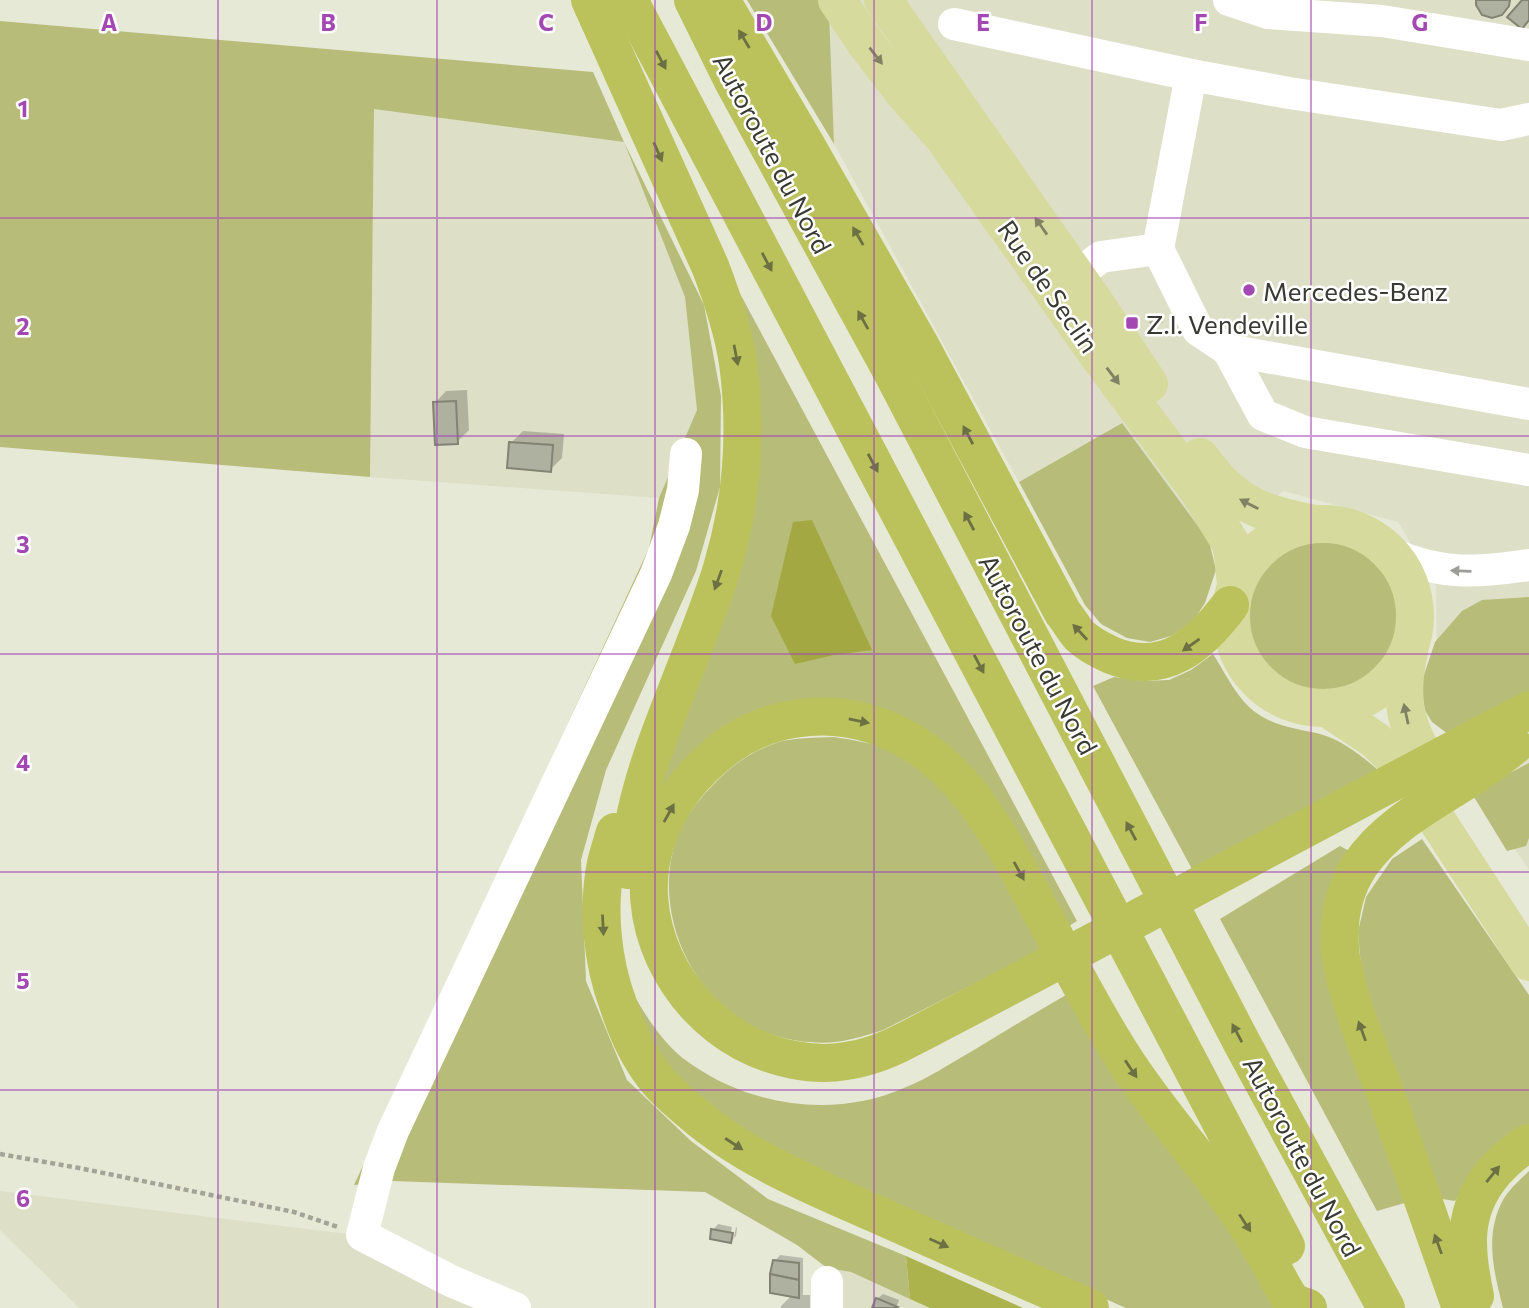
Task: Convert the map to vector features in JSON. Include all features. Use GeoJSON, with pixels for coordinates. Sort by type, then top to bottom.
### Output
{"type":"FeatureCollection","features":[{"type":"Feature","properties":{"kind":"highway"},"geometry":{"type":"LineString","coordinates":[[590,0],[710,266],[720,293],[737,361],[743,434],[738,498],[723,567],[647,770],[628,862],[629,916],[637,953],[646,976],[681,1026],[706,1048],[752,1073],[783,1083],[817,1086],[859,1082],[887,1075],[901,1069],[1040,981],[1262,862],[1382,811],[1462,765],[1522,742]]}},
{"type":"Feature","properties":{"kind":"highway"},"geometry":{"type":"LineString","coordinates":[[629,0],[1319,1308]]}},
{"type":"Feature","properties":{"kind":"highway","name":"Autoroute du Nord"},"geometry":{"type":"LineString","coordinates":[[693,0],[734,83],[893,374],[1243,1045],[1386,1308]]}},
{"type":"Feature","properties":{"kind":"highway"},"geometry":{"type":"LineString","coordinates":[[721,0],[806,143],[913,333],[1063,612],[1080,635],[1099,650],[1120,658],[1139,662],[1175,656],[1208,632],[1233,594]]}},
{"type":"Feature","properties":{"kind":"highway"},"geometry":{"type":"LineString","coordinates":[[673,699],[630,786],[606,864],[602,895],[606,960],[613,991],[626,1027],[653,1076],[702,1123],[759,1160],[1090,1308]]}},
{"type":"Feature","properties":{"kind":"highway"},"geometry":{"type":"LineString","coordinates":[[1462,765],[1529,710]]}},
{"type":"Feature","properties":{"kind":"highway"},"geometry":{"type":"LineString","coordinates":[[1040,981],[889,1049],[859,1059],[831,1063],[813,1062],[763,1052],[733,1037],[711,1020],[689,997],[665,960],[654,928],[649,896],[656,842],[676,802],[709,762],[737,740],[771,724],[807,717],[839,717],[882,727],[923,748],[958,779],[979,806],[1015,862],[1123,1057],[1240,1215],[1292,1302],[1308,1308]]}},
{"type":"Feature","properties":{"kind":"highway"},"geometry":{"type":"LineString","coordinates":[[1382,811],[1373,848],[1358,867],[1342,908],[1341,957],[1353,1009],[1461,1308]]}},
{"type":"Feature","properties":{"kind":"highway"},"geometry":{"type":"LineString","coordinates":[[1479,1308],[1470,1273],[1467,1246],[1470,1217],[1477,1197],[1488,1179],[1506,1159],[1529,1143]]}},
{"type":"Feature","properties":{"kind":"main road","name":"Rue de Seclin"},"geometry":{"type":"LineString","coordinates":[[837,0],[904,93],[944,138],[1076,325],[1200,493],[1230,542],[1233,555],[1233,594]]}},
{"type":"Feature","properties":{"kind":"main road","name":"Rue de Seclin"},"geometry":{"type":"LineString","coordinates":[[883,0],[1213,476],[1241,500],[1258,509],[1314,524]]}},
{"type":"Feature","properties":{"kind":"main road"},"geometry":{"type":"LineString","coordinates":[[1410,645],[1399,667],[1383,686],[1373,693],[1351,704],[1309,708],[1289,702],[1267,689],[1248,671],[1236,648],[1230,623],[1233,594],[1248,561],[1266,542],[1289,530],[1326,523],[1351,528],[1373,538],[1392,554],[1405,574],[1413,597],[1415,621],[1403,685],[1408,724],[1441,783],[1529,919]]}},
{"type":"Feature","properties":{"kind":"main road"},"geometry":{"type":"LineString","coordinates":[[1326,708],[1375,740],[1401,765],[1529,962]]}},
{"type":"Feature","properties":{"kind":"street"},"geometry":{"type":"LineString","coordinates":[[1230,0],[1268,13],[1382,22],[1529,45]]}},
{"type":"Feature","properties":{"kind":"street"},"geometry":{"type":"LineString","coordinates":[[954,24],[1191,75],[1289,93],[1502,125],[1529,119]]}},
{"type":"Feature","properties":{"kind":"street"},"geometry":{"type":"LineString","coordinates":[[1191,75],[1158,249],[1198,330],[1228,349],[1529,404]]}},
{"type":"Feature","properties":{"kind":"street"},"geometry":{"type":"LineString","coordinates":[[1076,275],[1101,257],[1158,249]]}},
{"type":"Feature","properties":{"kind":"street"},"geometry":{"type":"LineString","coordinates":[[1228,349],[1263,415],[1306,432],[1529,470]]}},
{"type":"Feature","properties":{"kind":"street"},"geometry":{"type":"LineString","coordinates":[[514,1308],[451,1281],[362,1235],[379,1168],[393,1131],[656,574],[674,526],[683,491],[686,454]]}},
{"type":"Feature","properties":{"kind":"street"},"geometry":{"type":"LineString","coordinates":[[1392,554],[1414,564],[1455,571],[1529,565]]}},
{"type":"Feature","properties":{"kind":"path"},"geometry":{"type":"LineString","coordinates":[[0,1154],[294,1212],[362,1235]]}},
{"type":"Feature","properties":{"kind":"shaded area"},"geometry":{"type":"Polygon","coordinates":[[[747,0],[822,0],[829,11],[834,144],[747,0]]]}},
{"type":"Feature","properties":{"kind":"shaded area"},"geometry":{"type":"Polygon","coordinates":[[[822,0],[1529,0],[1529,870],[1488,810],[1437,656],[1436,586],[1398,522],[1284,491],[1209,541],[1121,423],[1019,482],[834,144],[829,11],[822,0]]]}},
{"type":"Feature","properties":{"kind":"shaded area"},"geometry":{"type":"Polygon","coordinates":[[[0,21],[593,72],[624,142],[374,109],[370,477],[0,447],[0,21]]]}},
{"type":"Feature","properties":{"kind":"shaded area"},"geometry":{"type":"Polygon","coordinates":[[[374,108],[624,142],[685,297],[697,410],[659,498],[370,477],[374,108]]]}},
{"type":"Feature","properties":{"kind":"shaded area"},"geometry":{"type":"Polygon","coordinates":[[[624,142],[704,305],[721,396],[720,487],[696,571],[606,770],[581,860],[586,981],[627,1080],[691,1141],[768,1199],[906,1256],[910,1299],[851,1272],[827,1268],[797,1245],[705,1192],[392,1181],[354,1185],[649,548],[659,498],[697,410],[685,297],[624,142]]]}},
{"type":"Feature","properties":{"kind":"shaded area"},"geometry":{"type":"Polygon","coordinates":[[[737,288],[1077,921],[1064,929],[1010,827],[814,702],[643,837],[715,624],[737,288]]]}},
{"type":"Feature","properties":{"kind":"shaded area"},"geometry":{"type":"Polygon","coordinates":[[[1122,423],[1209,541],[1216,570],[1205,603],[1191,624],[1171,636],[1150,642],[1127,638],[1101,624],[1085,605],[1019,482],[1122,423]]]}},
{"type":"Feature","properties":{"kind":"shaded area"},"geometry":{"type":"Polygon","coordinates":[[[812,520],[872,650],[795,664],[771,616],[793,522],[812,520]]]}},
{"type":"Feature","properties":{"kind":"shaded area"},"geometry":{"type":"Polygon","coordinates":[[[1323,540],[1352,546],[1376,562],[1392,586],[1398,615],[1392,644],[1376,668],[1352,684],[1323,690],[1294,684],[1270,668],[1254,644],[1248,615],[1254,586],[1270,562],[1294,546],[1323,540]]]}},
{"type":"Feature","properties":{"kind":"shaded area"},"geometry":{"type":"Polygon","coordinates":[[[1529,597],[1529,692],[1448,734],[1432,722],[1421,704],[1422,681],[1435,642],[1462,611],[1482,600],[1529,597]]]}},
{"type":"Feature","properties":{"kind":"shaded area"},"geometry":{"type":"Polygon","coordinates":[[[1213,654],[1238,695],[1258,714],[1280,725],[1336,740],[1379,771],[1192,869],[1093,686],[1114,677],[1143,681],[1169,680],[1191,670],[1213,654]]]}},
{"type":"Feature","properties":{"kind":"shaded area"},"geometry":{"type":"Polygon","coordinates":[[[834,737],[892,751],[917,766],[940,786],[980,838],[1041,950],[883,1030],[847,1040],[819,1043],[788,1039],[753,1027],[730,1012],[710,994],[694,972],[673,921],[669,894],[670,866],[676,840],[686,819],[718,779],[733,766],[776,743],[834,737]]]}},
{"type":"Feature","properties":{"kind":"shaded area"},"geometry":{"type":"Polygon","coordinates":[[[1529,763],[1529,838],[1526,846],[1507,851],[1474,797],[1495,781],[1529,763]]]}},
{"type":"Feature","properties":{"kind":"shaded area"},"geometry":{"type":"Polygon","coordinates":[[[1422,839],[1529,995],[1529,1128],[1478,1164],[1455,1201],[1442,1199],[1369,1001],[1361,966],[1358,932],[1366,897],[1392,859],[1422,839]]]}},
{"type":"Feature","properties":{"kind":"shaded area"},"geometry":{"type":"Polygon","coordinates":[[[1340,846],[1353,853],[1324,911],[1408,1202],[1377,1211],[1220,919],[1340,846]]]}},
{"type":"Feature","properties":{"kind":"shaded area"},"geometry":{"type":"Polygon","coordinates":[[[631,990],[672,1049],[715,1079],[767,1098],[823,1105],[878,1097],[913,1084],[1066,995],[1218,1212],[1277,1308],[1126,1308],[803,1166],[735,1127],[658,1062],[631,990]]]}},
{"type":"Feature","properties":{"kind":"shaded area"},"geometry":{"type":"Polygon","coordinates":[[[1529,1171],[1529,1308],[1503,1308],[1492,1254],[1494,1227],[1505,1196],[1529,1171]]]}},
{"type":"Feature","properties":{"kind":"shaded area"},"geometry":{"type":"Polygon","coordinates":[[[0,1191],[364,1236],[517,1308],[79,1308],[0,1230],[0,1191]]]}},
{"type":"Feature","properties":{"kind":"shaded area"},"geometry":{"type":"Polygon","coordinates":[[[906,1256],[1023,1308],[930,1308],[910,1299],[906,1256]]]}},
{"type":"Feature","properties":{"kind":"shaded area"},"geometry":{"type":"Polygon","coordinates":[[[827,1268],[851,1272],[930,1308],[827,1308],[827,1268]]]}},
{"type":"Feature","properties":{"kind":"building"},"geometry":{"type":"Polygon","coordinates":[[[1476,0],[1510,0],[1502,15],[1492,18],[1482,15],[1476,0]]]}},
{"type":"Feature","properties":{"kind":"building"},"geometry":{"type":"Polygon","coordinates":[[[1522,0],[1529,0],[1529,20],[1522,29],[1507,17],[1522,0]]]}},
{"type":"Feature","properties":{"kind":"building"},"geometry":{"type":"Polygon","coordinates":[[[456,401],[458,444],[435,445],[433,402],[456,401]]]}},
{"type":"Feature","properties":{"kind":"building"},"geometry":{"type":"Polygon","coordinates":[[[509,442],[553,445],[551,472],[507,468],[509,442]]]}},
{"type":"Feature","properties":{"kind":"building"},"geometry":{"type":"Polygon","coordinates":[[[711,1229],[733,1233],[731,1243],[710,1239],[711,1229]]]}},
{"type":"Feature","properties":{"kind":"building"},"geometry":{"type":"Polygon","coordinates":[[[773,1260],[799,1263],[799,1280],[770,1274],[773,1260]]]}},
{"type":"Feature","properties":{"kind":"building"},"geometry":{"type":"Polygon","coordinates":[[[770,1274],[799,1280],[799,1298],[770,1293],[770,1274]]]}},
{"type":"Feature","properties":{"kind":"building"},"geometry":{"type":"Polygon","coordinates":[[[876,1298],[898,1307],[872,1308],[876,1298]]]}},
{"type":"Feature","properties":{"kind":"place","name":"Mercedes-Benz"},"geometry":{"type":"Point","coordinates":[1249,290]}},
{"type":"Feature","properties":{"kind":"place","name":"Z.I. Vendeville"},"geometry":{"type":"Point","coordinates":[1132,323]}}]}
